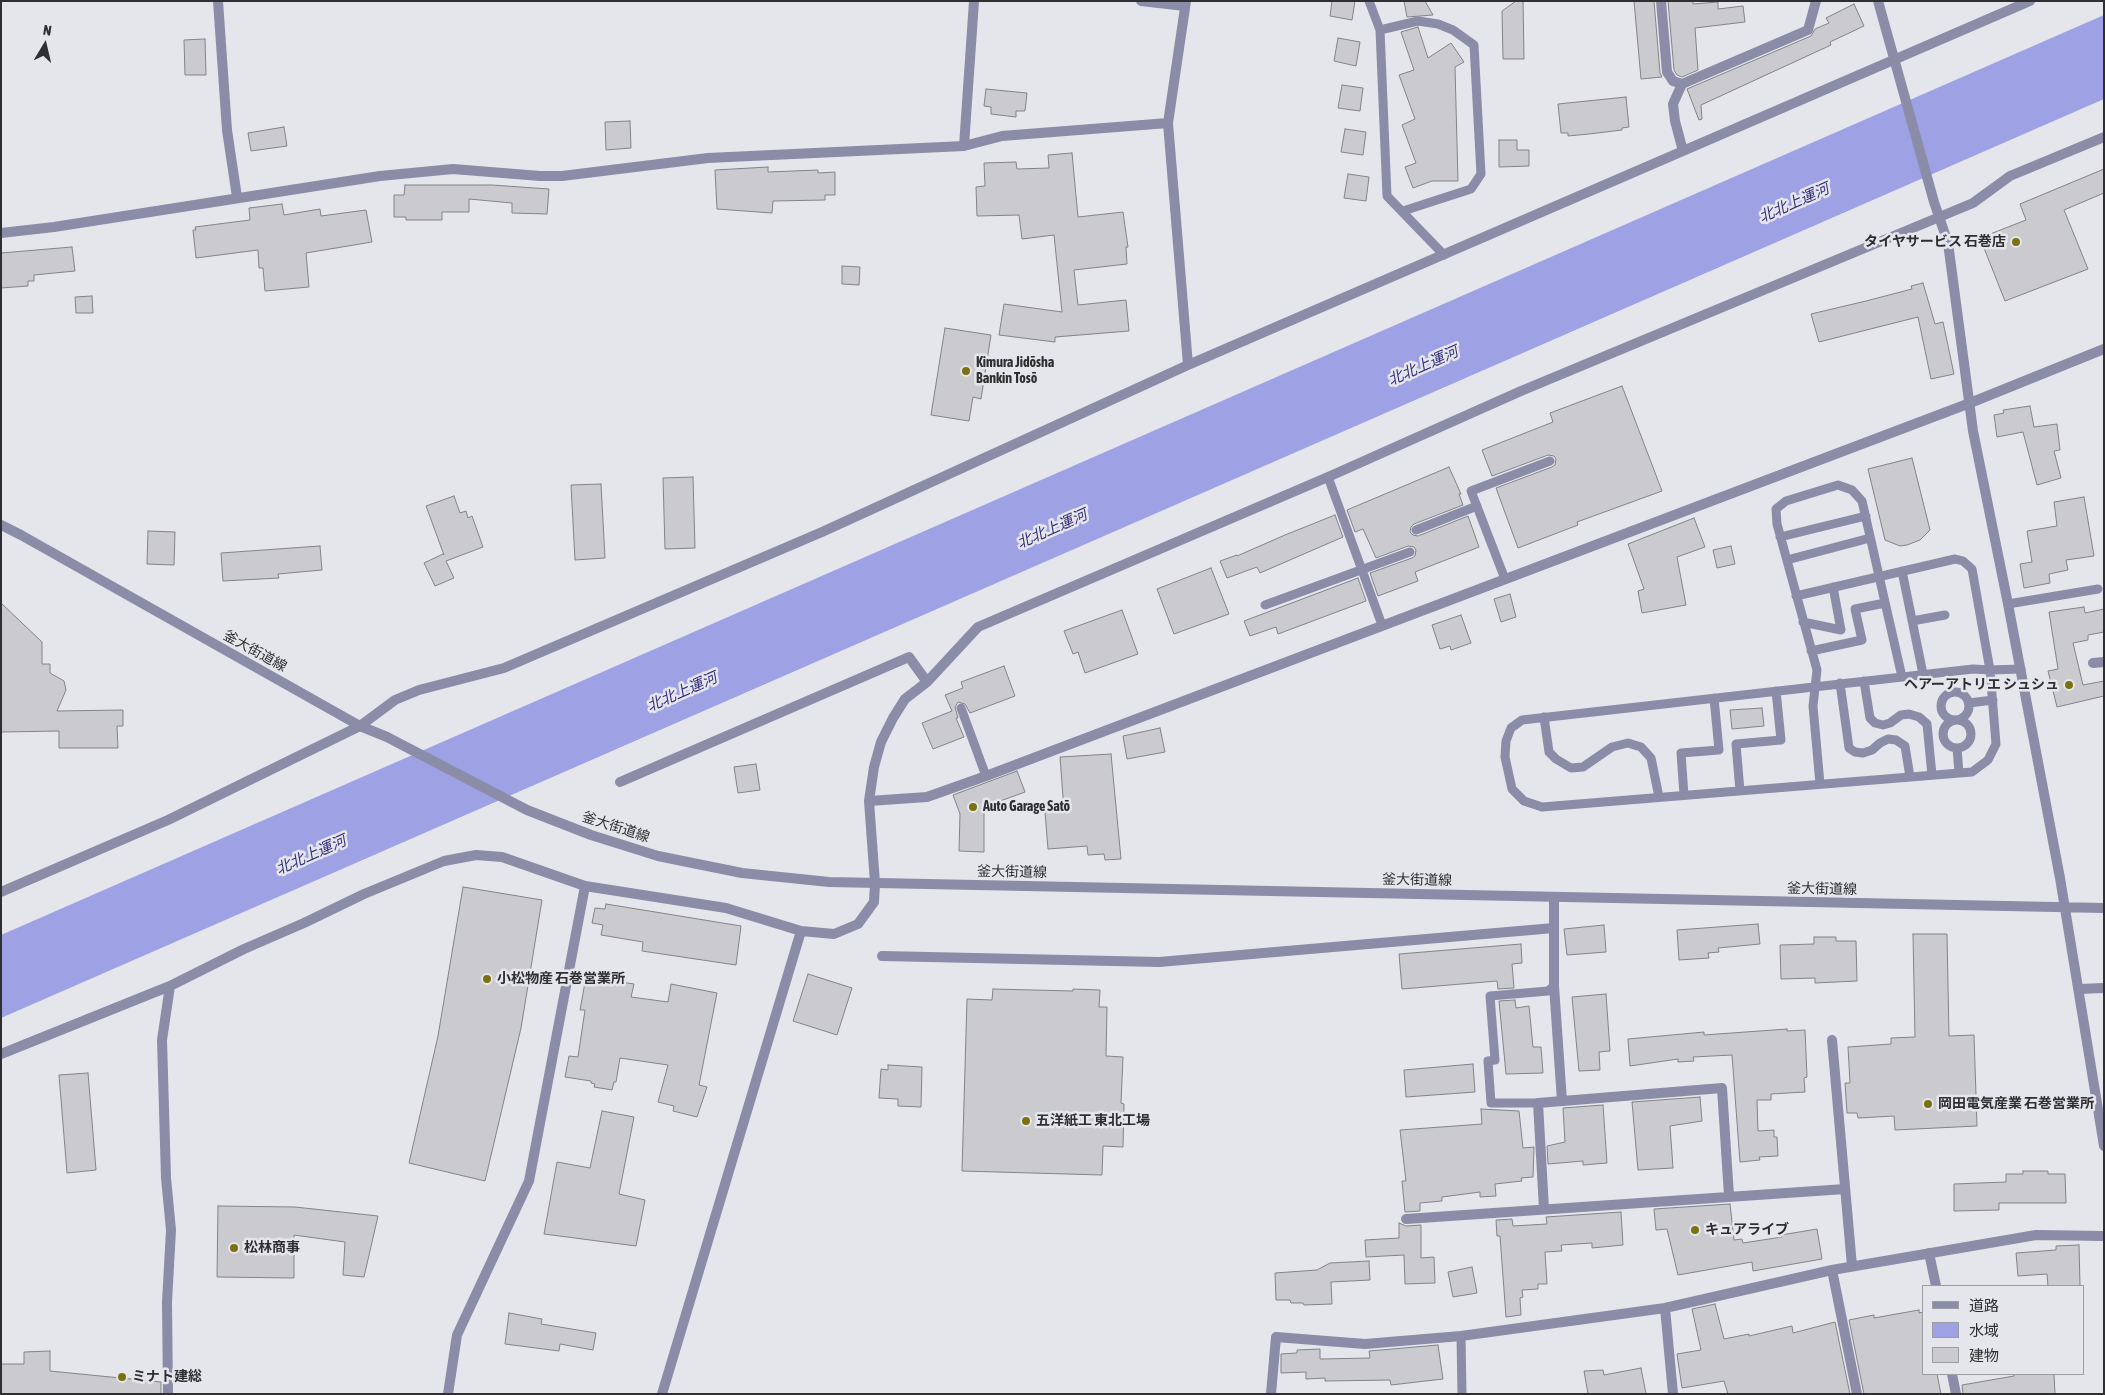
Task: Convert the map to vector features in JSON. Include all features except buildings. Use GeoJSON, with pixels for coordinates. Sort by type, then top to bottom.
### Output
{"type":"FeatureCollection","features":[{"type":"Feature","properties":{"kind":"street"},"geometry":{"type":"LineString","coordinates":[[218,1],[228,130],[237,197]]}},
{"type":"Feature","properties":{"kind":"street"},"geometry":{"type":"LineString","coordinates":[[964,146],[974,1]]}},
{"type":"Feature","properties":{"kind":"street"},"geometry":{"type":"LineString","coordinates":[[1141,1],[1186,3],[1168,123],[1188,365]]}},
{"type":"Feature","properties":{"kind":"street"},"geometry":{"type":"LineString","coordinates":[[1661,1],[1667,72],[1673,81],[1682,84],[1808,30],[1816,1]]}},
{"type":"Feature","properties":{"kind":"street"},"geometry":{"type":"LineString","coordinates":[[1878,1],[1934,202],[1948,243],[1973,431],[2066,908],[2104,1146]]}},
{"type":"Feature","properties":{"kind":"street"},"geometry":{"type":"LineString","coordinates":[[1,892],[168,820],[360,726],[395,700],[419,690],[504,668],[822,532],[1188,365],[2030,1]]}},
{"type":"Feature","properties":{"kind":"street"},"geometry":{"type":"LineString","coordinates":[[1682,84],[1673,104],[1675,121],[1683,151]]}},
{"type":"Feature","properties":{"kind":"street"},"geometry":{"type":"LineString","coordinates":[[1,233],[54,227],[380,176],[453,169],[562,176],[708,158],[964,146],[1002,136],[1168,123]]}},
{"type":"Feature","properties":{"kind":"street"},"geometry":{"type":"LineString","coordinates":[[1,1054],[170,986],[244,948],[444,860],[476,855],[502,858],[585,886],[726,908],[800,931],[834,934],[858,924],[874,902],[875,882],[869,801],[874,767],[881,742],[893,718],[906,699],[927,682],[978,627],[1530,388],[1939,218],[1973,203],[2010,176],[2104,137]]}},
{"type":"Feature","properties":{"kind":"street"},"geometry":{"type":"LineString","coordinates":[[869,801],[928,797],[986,776],[1970,403],[2104,349]]}},
{"type":"Feature","properties":{"kind":"street","name":"釜大街道線"},"geometry":{"type":"LineString","coordinates":[[1,525],[360,726],[527,810],[658,856],[742,873],[829,882],[2104,908]]}},
{"type":"Feature","properties":{"kind":"street"},"geometry":{"type":"LineString","coordinates":[[620,782],[909,657],[927,682]]}},
{"type":"Feature","properties":{"kind":"street"},"geometry":{"type":"LineString","coordinates":[[2093,664],[2104,662]]}},
{"type":"Feature","properties":{"kind":"street"},"geometry":{"type":"LineString","coordinates":[[448,1394],[457,1335],[529,1181],[585,886]]}},
{"type":"Feature","properties":{"kind":"street"},"geometry":{"type":"LineString","coordinates":[[1554,897],[1554,986],[1562,1101]]}},
{"type":"Feature","properties":{"kind":"street"},"geometry":{"type":"LineString","coordinates":[[882,956],[1159,962],[1554,928]]}},
{"type":"Feature","properties":{"kind":"street"},"geometry":{"type":"LineString","coordinates":[[662,1394],[800,931]]}},
{"type":"Feature","properties":{"kind":"street"},"geometry":{"type":"LineString","coordinates":[[168,1394],[167,1302],[171,1230],[166,1178],[162,1040],[170,986]]}},
{"type":"Feature","properties":{"kind":"street"},"geometry":{"type":"LineString","coordinates":[[2079,989],[2104,988]]}},
{"type":"Feature","properties":{"kind":"street"},"geometry":{"type":"LineString","coordinates":[[1832,1040],[1852,1266]]}},
{"type":"Feature","properties":{"kind":"street"},"geometry":{"type":"LineString","coordinates":[[1544,1209],[1538,1103],[1722,1088],[1729,1196]]}},
{"type":"Feature","properties":{"kind":"street"},"geometry":{"type":"LineString","coordinates":[[1406,1219],[1845,1189]]}},
{"type":"Feature","properties":{"kind":"street"},"geometry":{"type":"LineString","coordinates":[[1271,1394],[1276,1337],[1365,1344],[1461,1336],[1665,1308],[1852,1266],[2036,1235],[2104,1236]]}},
{"type":"Feature","properties":{"kind":"street"},"geometry":{"type":"LineString","coordinates":[[1929,1253],[1936,1285]]}},
{"type":"Feature","properties":{"kind":"street"},"geometry":{"type":"LineString","coordinates":[[1832,1270],[1857,1394]]}},
{"type":"Feature","properties":{"kind":"street"},"geometry":{"type":"LineString","coordinates":[[1665,1308],[1673,1394]]}},
{"type":"Feature","properties":{"kind":"street"},"geometry":{"type":"LineString","coordinates":[[1952,1375],[1956,1394]]}},
{"type":"Feature","properties":{"kind":"lane"},"geometry":{"type":"LineString","coordinates":[[1368,1],[1380,30],[1387,196],[1444,255]]}},
{"type":"Feature","properties":{"kind":"lane"},"geometry":{"type":"LineString","coordinates":[[1380,30],[1418,21],[1438,24],[1453,30],[1474,45],[1481,174],[1470,189],[1402,211]]}},
{"type":"Feature","properties":{"kind":"lane"},"geometry":{"type":"LineString","coordinates":[[1505,579],[1471,491],[1550,461]]}},
{"type":"Feature","properties":{"kind":"lane"},"geometry":{"type":"LineString","coordinates":[[1328,477],[1382,625]]}},
{"type":"Feature","properties":{"kind":"lane"},"geometry":{"type":"LineString","coordinates":[[1820,784],[1813,706],[1817,670],[1780,537],[1776,509],[1786,501],[1838,485],[1852,490],[1862,502],[1902,677]]}},
{"type":"Feature","properties":{"kind":"lane"},"geometry":{"type":"LineString","coordinates":[[1416,530],[1477,506]]}},
{"type":"Feature","properties":{"kind":"lane"},"geometry":{"type":"LineString","coordinates":[[1780,537],[1866,516]]}},
{"type":"Feature","properties":{"kind":"lane"},"geometry":{"type":"LineString","coordinates":[[1786,560],[1870,538]]}},
{"type":"Feature","properties":{"kind":"lane"},"geometry":{"type":"LineString","coordinates":[[1265,605],[1410,552]]}},
{"type":"Feature","properties":{"kind":"lane"},"geometry":{"type":"LineString","coordinates":[[1796,596],[1955,559],[1963,561],[1972,570],[1990,670],[1996,744],[1988,760],[1972,772],[1542,807],[1524,801],[1512,789],[1506,757],[1506,741],[1512,728],[1522,720],[1923,674],[1973,669],[1990,670],[2020,669]]}},
{"type":"Feature","properties":{"kind":"lane"},"geometry":{"type":"LineString","coordinates":[[1902,571],[1923,674]]}},
{"type":"Feature","properties":{"kind":"lane"},"geometry":{"type":"LineString","coordinates":[[1803,622],[1840,630],[1833,587]]}},
{"type":"Feature","properties":{"kind":"lane"},"geometry":{"type":"LineString","coordinates":[[2008,604],[2098,589]]}},
{"type":"Feature","properties":{"kind":"lane"},"geometry":{"type":"LineString","coordinates":[[1811,650],[1862,640],[1855,609],[1885,603]]}},
{"type":"Feature","properties":{"kind":"lane"},"geometry":{"type":"LineString","coordinates":[[1912,621],[1945,615]]}},
{"type":"Feature","properties":{"kind":"lane"},"geometry":{"type":"LineString","coordinates":[[1864,681],[1870,718],[1875,722],[1883,725],[1890,723],[1901,715],[1909,714],[1919,717],[1928,724],[1932,775]]}},
{"type":"Feature","properties":{"kind":"lane"},"geometry":{"type":"LineString","coordinates":[[1840,683],[1848,748],[1855,752],[1863,753],[1872,750],[1888,739],[1896,740],[1905,746],[1908,754],[1910,777]]}},
{"type":"Feature","properties":{"kind":"lane"},"geometry":{"type":"LineString","coordinates":[[1740,791],[1736,744],[1781,740],[1776,691]]}},
{"type":"Feature","properties":{"kind":"lane"},"geometry":{"type":"LineString","coordinates":[[1957,748],[1946,742],[1943,737],[1946,725],[1955,720],[1966,715],[1969,703],[1961,693],[1949,693],[1944,697],[1942,709],[1944,714],[1955,720],[1963,721],[1971,730],[1968,742],[1957,748]]}},
{"type":"Feature","properties":{"kind":"lane"},"geometry":{"type":"LineString","coordinates":[[1684,795],[1681,753],[1719,750],[1714,698]]}},
{"type":"Feature","properties":{"kind":"lane"},"geometry":{"type":"LineString","coordinates":[[1969,703],[1993,700]]}},
{"type":"Feature","properties":{"kind":"lane"},"geometry":{"type":"LineString","coordinates":[[961,708],[986,776]]}},
{"type":"Feature","properties":{"kind":"lane"},"geometry":{"type":"LineString","coordinates":[[1544,717],[1549,752],[1556,759],[1571,768],[1583,767],[1612,747],[1628,743],[1641,747],[1651,758],[1659,797]]}},
{"type":"Feature","properties":{"kind":"lane"},"geometry":{"type":"LineString","coordinates":[[1957,748],[1959,773]]}},
{"type":"Feature","properties":{"kind":"lane"},"geometry":{"type":"LineString","coordinates":[[1538,1103],[1491,1103],[1488,1061],[1495,1060],[1490,996],[1548,992],[1554,986]]}},
{"type":"Feature","properties":{"kind":"lane"},"geometry":{"type":"LineString","coordinates":[[1461,1336],[1462,1394]]}},
{"type":"Feature","properties":{"kind":"water","name":"北北上運河"},"geometry":{"type":"Polygon","coordinates":[[[2104,15],[2104,99],[1,1018],[1,935],[2104,15]]]}},
{"type":"Feature","properties":{"kind":"place","name":"タイヤサービス 石巻店"},"geometry":{"type":"Point","coordinates":[2016,242]}},
{"type":"Feature","properties":{"kind":"place","name":"Kimura Jidōsha Bankin Tosō"},"geometry":{"type":"Point","coordinates":[966,371]}},
{"type":"Feature","properties":{"kind":"place","name":"ヘアーアトリエ シュシュ"},"geometry":{"type":"Point","coordinates":[2069,685]}},
{"type":"Feature","properties":{"kind":"place","name":"Auto Garage Satō"},"geometry":{"type":"Point","coordinates":[973,807]}},
{"type":"Feature","properties":{"kind":"place","name":"小松物産 石巻営業所"},"geometry":{"type":"Point","coordinates":[487,979]}},
{"type":"Feature","properties":{"kind":"place","name":"岡田電気産業 石巻営業所"},"geometry":{"type":"Point","coordinates":[1928,1104]}},
{"type":"Feature","properties":{"kind":"place","name":"五洋紙工 東北工場"},"geometry":{"type":"Point","coordinates":[1026,1121]}},
{"type":"Feature","properties":{"kind":"place","name":"キュアライブ"},"geometry":{"type":"Point","coordinates":[1695,1230]}},
{"type":"Feature","properties":{"kind":"place","name":"松林商事"},"geometry":{"type":"Point","coordinates":[234,1248]}},
{"type":"Feature","properties":{"kind":"place","name":"ミナト建総"},"geometry":{"type":"Point","coordinates":[122,1377]}}]}
